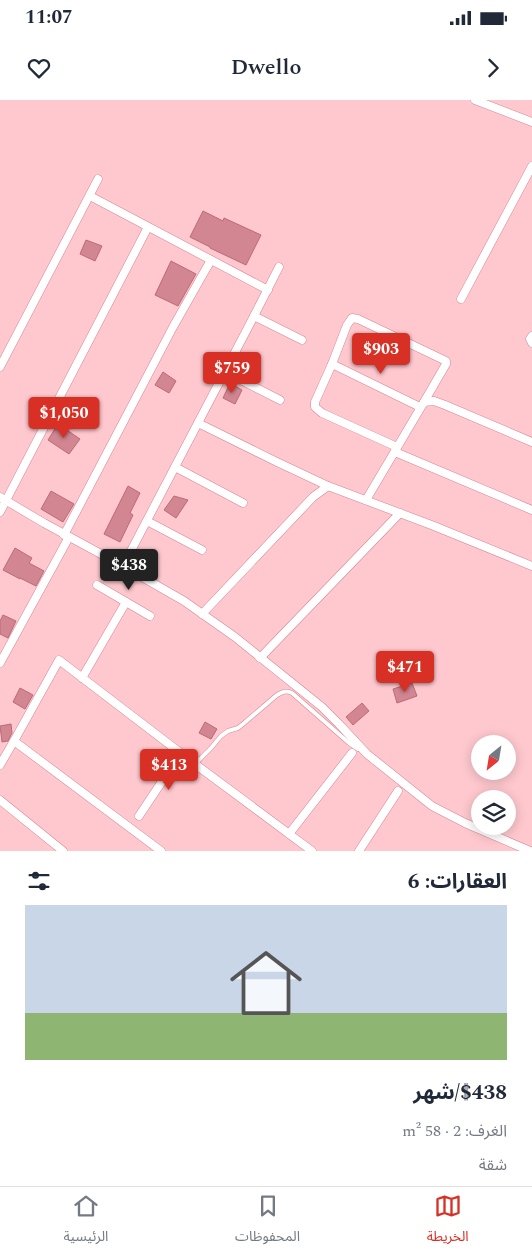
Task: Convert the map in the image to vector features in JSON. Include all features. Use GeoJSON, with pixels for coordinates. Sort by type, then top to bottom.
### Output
{"type":"FeatureCollection","features":[{"type":"Feature","properties":{"kind":"street"},"geometry":{"type":"LineString","coordinates":[[475,100],[532,122]]}},
{"type":"Feature","properties":{"kind":"street"},"geometry":{"type":"LineString","coordinates":[[461,299],[532,166]]}},
{"type":"Feature","properties":{"kind":"street"},"geometry":{"type":"LineString","coordinates":[[0,367],[98,179]]}},
{"type":"Feature","properties":{"kind":"street"},"geometry":{"type":"LineString","coordinates":[[90,196],[268,290]]}},
{"type":"Feature","properties":{"kind":"street"},"geometry":{"type":"LineString","coordinates":[[0,512],[3,499],[148,227]]}},
{"type":"Feature","properties":{"kind":"street"},"geometry":{"type":"LineString","coordinates":[[0,663],[173,328],[211,260]]}},
{"type":"Feature","properties":{"kind":"street"},"geometry":{"type":"LineString","coordinates":[[123,566],[279,267]]}},
{"type":"Feature","properties":{"kind":"street"},"geometry":{"type":"LineString","coordinates":[[254,316],[302,340]]}},
{"type":"Feature","properties":{"kind":"street"},"geometry":{"type":"LineString","coordinates":[[366,500],[396,450],[446,364],[446,361],[358,319],[352,318],[349,321],[315,402],[315,407],[322,413],[396,450],[532,510]]}},
{"type":"Feature","properties":{"kind":"street"},"geometry":{"type":"LineString","coordinates":[[532,336],[530,338],[532,343]]}},
{"type":"Feature","properties":{"kind":"street"},"geometry":{"type":"LineString","coordinates":[[332,364],[422,405],[434,401],[532,442]]}},
{"type":"Feature","properties":{"kind":"street"},"geometry":{"type":"LineString","coordinates":[[225,372],[280,400]]}},
{"type":"Feature","properties":{"kind":"street"},"geometry":{"type":"LineString","coordinates":[[198,423],[328,486],[532,566]]}},
{"type":"Feature","properties":{"kind":"street"},"geometry":{"type":"LineString","coordinates":[[175,467],[243,503]]}},
{"type":"Feature","properties":{"kind":"street"},"geometry":{"type":"LineString","coordinates":[[202,614],[313,497],[328,486]]}},
{"type":"Feature","properties":{"kind":"street"},"geometry":{"type":"LineString","coordinates":[[3,499],[184,601],[235,637],[322,708],[367,754],[432,806],[465,823],[530,851]]}},
{"type":"Feature","properties":{"kind":"street"},"geometry":{"type":"LineString","coordinates":[[260,658],[400,513]]}},
{"type":"Feature","properties":{"kind":"street"},"geometry":{"type":"LineString","coordinates":[[147,520],[202,550]]}},
{"type":"Feature","properties":{"kind":"street"},"geometry":{"type":"LineString","coordinates":[[97,585],[150,616]]}},
{"type":"Feature","properties":{"kind":"street"},"geometry":{"type":"LineString","coordinates":[[82,678],[126,602]]}},
{"type":"Feature","properties":{"kind":"street"},"geometry":{"type":"LineString","coordinates":[[0,765],[59,660],[312,851]]}},
{"type":"Feature","properties":{"kind":"street"},"geometry":{"type":"LineString","coordinates":[[14,741],[161,851]]}},
{"type":"Feature","properties":{"kind":"street"},"geometry":{"type":"LineString","coordinates":[[139,816],[181,753]]}},
{"type":"Feature","properties":{"kind":"street"},"geometry":{"type":"LineString","coordinates":[[289,834],[352,753]]}},
{"type":"Feature","properties":{"kind":"street"},"geometry":{"type":"LineString","coordinates":[[359,851],[398,791]]}},
{"type":"Feature","properties":{"kind":"street"},"geometry":{"type":"LineString","coordinates":[[0,800],[63,851]]}},
{"type":"Feature","properties":{"kind":"lane"},"geometry":{"type":"LineString","coordinates":[[196,764],[221,736],[228,731],[238,728],[277,695],[287,691],[292,693],[348,743],[367,754]]}},
{"type":"Feature","properties":{"kind":"building"},"geometry":{"type":"Polygon","coordinates":[[[203,211],[223,221],[224,218],[261,235],[246,265],[190,237],[203,211]]]}},
{"type":"Feature","properties":{"kind":"building"},"geometry":{"type":"Polygon","coordinates":[[[86,240],[102,246],[95,261],[80,254],[86,240]]]}},
{"type":"Feature","properties":{"kind":"building"},"geometry":{"type":"Polygon","coordinates":[[[171,261],[196,274],[178,306],[155,295],[171,261]]]}},
{"type":"Feature","properties":{"kind":"building"},"geometry":{"type":"Polygon","coordinates":[[[163,372],[176,381],[169,393],[155,385],[163,372]]]}},
{"type":"Feature","properties":{"kind":"building"},"geometry":{"type":"Polygon","coordinates":[[[230,383],[242,390],[235,404],[223,398],[230,383]]]}},
{"type":"Feature","properties":{"kind":"building"},"geometry":{"type":"Polygon","coordinates":[[[58,424],[80,439],[69,454],[48,440],[58,424]]]}},
{"type":"Feature","properties":{"kind":"building"},"geometry":{"type":"Polygon","coordinates":[[[128,486],[140,493],[130,513],[133,515],[120,542],[104,534],[128,486]]]}},
{"type":"Feature","properties":{"kind":"building"},"geometry":{"type":"Polygon","coordinates":[[[51,491],[74,504],[63,522],[41,509],[51,491]]]}},
{"type":"Feature","properties":{"kind":"building"},"geometry":{"type":"Polygon","coordinates":[[[174,496],[188,500],[176,518],[164,510],[174,496]]]}},
{"type":"Feature","properties":{"kind":"building"},"geometry":{"type":"Polygon","coordinates":[[[15,548],[32,558],[29,563],[44,571],[36,586],[3,570],[15,548]]]}},
{"type":"Feature","properties":{"kind":"building"},"geometry":{"type":"Polygon","coordinates":[[[3,615],[16,621],[8,638],[0,634],[0,621],[3,615]]]}},
{"type":"Feature","properties":{"kind":"building"},"geometry":{"type":"Polygon","coordinates":[[[412,683],[417,696],[397,703],[393,689],[412,683]]]}},
{"type":"Feature","properties":{"kind":"building"},"geometry":{"type":"Polygon","coordinates":[[[20,688],[33,695],[25,709],[13,702],[20,688]]]}},
{"type":"Feature","properties":{"kind":"building"},"geometry":{"type":"Polygon","coordinates":[[[362,703],[369,711],[353,725],[346,717],[362,703]]]}},
{"type":"Feature","properties":{"kind":"building"},"geometry":{"type":"Polygon","coordinates":[[[205,722],[217,729],[211,739],[199,733],[205,722]]]}},
{"type":"Feature","properties":{"kind":"building"},"geometry":{"type":"Polygon","coordinates":[[[11,724],[12,733],[8,741],[2,742],[0,726],[11,724]]]}}]}
